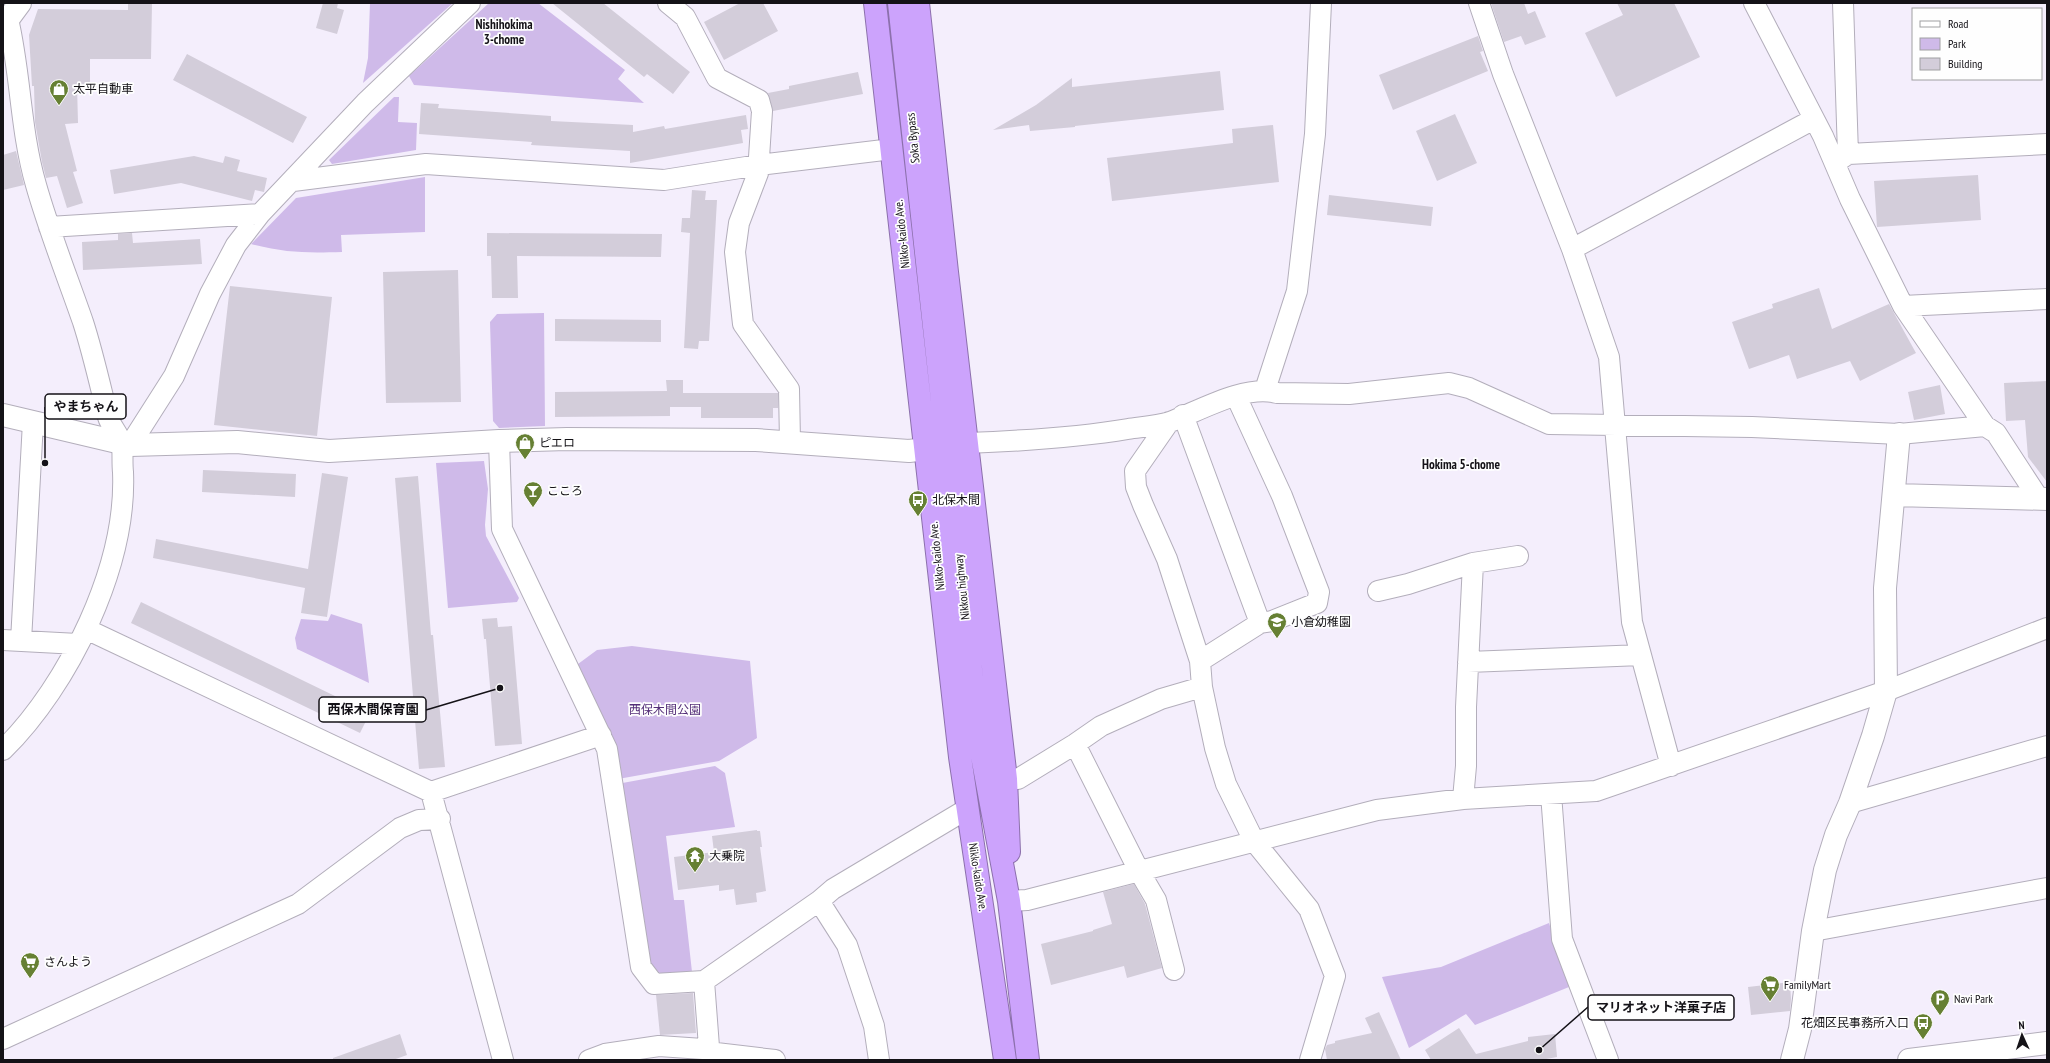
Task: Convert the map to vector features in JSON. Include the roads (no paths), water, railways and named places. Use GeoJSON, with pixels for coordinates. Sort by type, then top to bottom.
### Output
{"type":"FeatureCollection","features":[{"type":"Feature","properties":{"kind":"highway","name":"Nikko-kaido Ave."},"geometry":{"type":"LineString","coordinates":[[875,3],[949,662],[967,809],[1000,1016],[1005,1060]]}},
{"type":"Feature","properties":{"kind":"highway","name":"Soka Bypass"},"geometry":{"type":"LineString","coordinates":[[899,3],[928,272]]}},
{"type":"Feature","properties":{"kind":"highway"},"geometry":{"type":"LineString","coordinates":[[918,3],[1006,779],[1009,820],[1009,901],[1028,1060]]}},
{"type":"Feature","properties":{"kind":"highway","name":"Nikkou highway"},"geometry":{"type":"LineString","coordinates":[[928,272],[980,746],[1009,901]]}},
{"type":"Feature","properties":{"kind":"street"},"geometry":{"type":"LineString","coordinates":[[3,750],[42,703],[82,637],[104,585],[113,553],[119,524],[126,444],[174,376],[210,294],[236,245],[260,214],[293,181],[364,103],[470,3]]}},
{"type":"Feature","properties":{"kind":"street"},"geometry":{"type":"LineString","coordinates":[[668,3],[685,17],[717,78],[759,100],[762,111],[758,173],[739,223],[735,252],[743,324],[789,389],[790,442]]}},
{"type":"Feature","properties":{"kind":"street"},"geometry":{"type":"LineString","coordinates":[[1265,390],[1297,291],[1315,134],[1321,3]]}},
{"type":"Feature","properties":{"kind":"street"},"geometry":{"type":"LineString","coordinates":[[1479,3],[1503,74],[1572,249],[1609,357],[1632,622],[1671,766]]}},
{"type":"Feature","properties":{"kind":"street"},"geometry":{"type":"LineString","coordinates":[[1754,3],[1814,119],[1842,159]]}},
{"type":"Feature","properties":{"kind":"street"},"geometry":{"type":"LineString","coordinates":[[1843,3],[1842,159],[1850,199],[1903,306],[1985,426],[1996,433],[2043,499]]}},
{"type":"Feature","properties":{"kind":"street"},"geometry":{"type":"LineString","coordinates":[[10,16],[26,141],[48,227],[83,324],[110,423],[126,444]]}},
{"type":"Feature","properties":{"kind":"street"},"geometry":{"type":"LineString","coordinates":[[1572,249],[1814,119]]}},
{"type":"Feature","properties":{"kind":"street"},"geometry":{"type":"LineString","coordinates":[[1842,159],[2047,144]]}},
{"type":"Feature","properties":{"kind":"street"},"geometry":{"type":"LineString","coordinates":[[293,181],[426,164],[664,180],[759,165],[892,149]]}},
{"type":"Feature","properties":{"kind":"street"},"geometry":{"type":"LineString","coordinates":[[48,227],[260,214]]}},
{"type":"Feature","properties":{"kind":"street"},"geometry":{"type":"LineString","coordinates":[[1903,306],[2047,299]]}},
{"type":"Feature","properties":{"kind":"street"},"geometry":{"type":"LineString","coordinates":[[967,443],[1025,442],[1103,434],[1176,419],[1236,396],[1265,390],[1277,393],[1349,394],[1449,383],[1469,388],[1548,424],[1752,427],[1899,434],[1985,426]]}},
{"type":"Feature","properties":{"kind":"street"},"geometry":{"type":"LineString","coordinates":[[1200,661],[1260,623],[1317,603],[1319,592],[1305,552],[1282,496],[1236,396]]}},
{"type":"Feature","properties":{"kind":"street"},"geometry":{"type":"LineString","coordinates":[[3,415],[126,444],[237,442],[329,451],[499,441],[567,439],[756,440],[909,452],[926,449]]}},
{"type":"Feature","properties":{"kind":"street"},"geometry":{"type":"LineString","coordinates":[[1176,419],[1260,623]]}},
{"type":"Feature","properties":{"kind":"street"},"geometry":{"type":"LineString","coordinates":[[1176,419],[1135,471],[1136,487],[1167,559],[1200,661],[1202,687],[1215,748],[1226,784],[1254,841],[1309,909],[1335,976],[1310,1060]]}},
{"type":"Feature","properties":{"kind":"street"},"geometry":{"type":"LineString","coordinates":[[33,422],[12,640],[82,637],[431,792],[601,735]]}},
{"type":"Feature","properties":{"kind":"street"},"geometry":{"type":"LineString","coordinates":[[1792,1060],[1800,1029],[1813,931],[1825,870],[1836,835],[1850,803],[1874,736],[1886,691],[1885,588],[1899,434]]}},
{"type":"Feature","properties":{"kind":"street"},"geometry":{"type":"LineString","coordinates":[[499,441],[502,528],[607,748],[641,967],[654,984],[704,981],[819,901],[833,889],[967,809]]}},
{"type":"Feature","properties":{"kind":"street"},"geometry":{"type":"LineString","coordinates":[[1894,495],[2043,499]]}},
{"type":"Feature","properties":{"kind":"street"},"geometry":{"type":"LineString","coordinates":[[1378,591],[1408,584],[1473,563],[1518,556]]}},
{"type":"Feature","properties":{"kind":"street"},"geometry":{"type":"LineString","coordinates":[[1462,799],[1466,766],[1468,662],[1473,563]]}},
{"type":"Feature","properties":{"kind":"street"},"geometry":{"type":"LineString","coordinates":[[1009,901],[1027,900],[1377,810],[1462,799],[1596,791],[1886,691],[2047,628]]}},
{"type":"Feature","properties":{"kind":"street"},"geometry":{"type":"LineString","coordinates":[[1468,662],[1641,654]]}},
{"type":"Feature","properties":{"kind":"street"},"geometry":{"type":"LineString","coordinates":[[1006,779],[1018,779],[1101,726],[1175,694],[1202,687]]}},
{"type":"Feature","properties":{"kind":"street"},"geometry":{"type":"LineString","coordinates":[[1075,744],[1139,871],[1156,900],[1174,970]]}},
{"type":"Feature","properties":{"kind":"street"},"geometry":{"type":"LineString","coordinates":[[1850,803],[2047,746]]}},
{"type":"Feature","properties":{"kind":"street"},"geometry":{"type":"LineString","coordinates":[[431,792],[440,819],[503,1060]]}},
{"type":"Feature","properties":{"kind":"street"},"geometry":{"type":"LineString","coordinates":[[1551,794],[1562,939],[1608,1060]]}},
{"type":"Feature","properties":{"kind":"street"},"geometry":{"type":"LineString","coordinates":[[3,1039],[298,904],[400,828],[419,820],[440,819]]}},
{"type":"Feature","properties":{"kind":"street"},"geometry":{"type":"LineString","coordinates":[[1813,931],[2047,888]]}},
{"type":"Feature","properties":{"kind":"street"},"geometry":{"type":"LineString","coordinates":[[819,901],[847,945],[874,1026],[879,1060]]}},
{"type":"Feature","properties":{"kind":"street"},"geometry":{"type":"LineString","coordinates":[[704,981],[710,1055]]}},
{"type":"Feature","properties":{"kind":"street"},"geometry":{"type":"LineString","coordinates":[[1909,1060],[2047,1043]]}},
{"type":"Feature","properties":{"kind":"street"},"geometry":{"type":"LineString","coordinates":[[589,1060],[605,1054],[659,1046],[710,1055],[716,1053],[775,1060]]}},
{"type":"Feature","properties":{"kind":"place","name":"太平自動車"},"geometry":{"type":"Point","coordinates":[59,106]}},
{"type":"Feature","properties":{"kind":"place","name":"ピエロ"},"geometry":{"type":"Point","coordinates":[525,460]}},
{"type":"Feature","properties":{"kind":"place","name":"やまちゃん"},"geometry":{"type":"Point","coordinates":[45,463]}},
{"type":"Feature","properties":{"kind":"place","name":"こころ"},"geometry":{"type":"Point","coordinates":[533,508]}},
{"type":"Feature","properties":{"kind":"place","name":"北保木間"},"geometry":{"type":"Point","coordinates":[918,517]}},
{"type":"Feature","properties":{"kind":"place","name":"小倉幼稚園"},"geometry":{"type":"Point","coordinates":[1277,639]}},
{"type":"Feature","properties":{"kind":"place","name":"西保木間保育園"},"geometry":{"type":"Point","coordinates":[500,688]}},
{"type":"Feature","properties":{"kind":"place","name":"大乗院"},"geometry":{"type":"Point","coordinates":[695,873]}},
{"type":"Feature","properties":{"kind":"place","name":"さんよう"},"geometry":{"type":"Point","coordinates":[30,979]}},
{"type":"Feature","properties":{"kind":"place","name":"FamilyMart"},"geometry":{"type":"Point","coordinates":[1770,1002]}},
{"type":"Feature","properties":{"kind":"place","name":"Navi Park"},"geometry":{"type":"Point","coordinates":[1940,1016]}},
{"type":"Feature","properties":{"kind":"place","name":"花畑区民事務所入口"},"geometry":{"type":"Point","coordinates":[1923,1040]}},
{"type":"Feature","properties":{"kind":"place","name":"マリオネット洋菓子店"},"geometry":{"type":"Point","coordinates":[1539,1050]}},
{"type":"Feature","properties":{"kind":"district","name":"Nishihokima 3-chome"},"geometry":{"type":"Point","coordinates":[504,32]}},
{"type":"Feature","properties":{"kind":"district","name":"Hokima 5-chome"},"geometry":{"type":"Point","coordinates":[1461,464]}},
{"type":"Feature","properties":{"kind":"park label","name":"西保木間公園"},"geometry":{"type":"Point","coordinates":[665,710]}}]}
